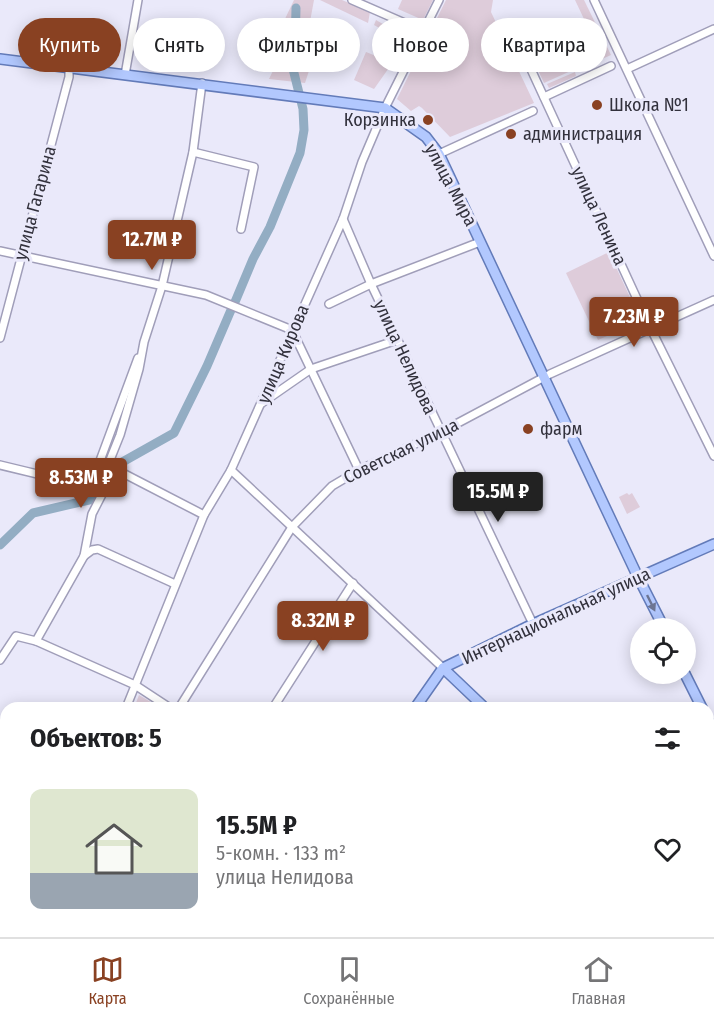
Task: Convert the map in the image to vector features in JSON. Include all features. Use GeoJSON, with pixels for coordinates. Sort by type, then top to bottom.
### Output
{"type":"FeatureCollection","features":[{"type":"Feature","properties":{"kind":"main road","name":"улица Мира"},"geometry":{"type":"LineString","coordinates":[[0,59],[18,61]]}},
{"type":"Feature","properties":{"kind":"main road","name":"улица Мира"},"geometry":{"type":"LineString","coordinates":[[101,72],[385,108],[426,137],[439,154],[658,618]]}},
{"type":"Feature","properties":{"kind":"main road","name":"Интернациональная улица"},"geometry":{"type":"LineString","coordinates":[[419,702],[442,668],[533,624],[714,544]]}},
{"type":"Feature","properties":{"kind":"main road"},"geometry":{"type":"LineString","coordinates":[[442,668],[479,702]]}},
{"type":"Feature","properties":{"kind":"main road"},"geometry":{"type":"LineString","coordinates":[[690,684],[699,702]]}},
{"type":"Feature","properties":{"kind":"street"},"geometry":{"type":"LineString","coordinates":[[125,75],[138,0]]}},
{"type":"Feature","properties":{"kind":"street"},"geometry":{"type":"LineString","coordinates":[[352,0],[393,18]]}},
{"type":"Feature","properties":{"kind":"street","name":"улица Кирова"},"geometry":{"type":"LineString","coordinates":[[430,18],[439,0]]}},
{"type":"Feature","properties":{"kind":"street"},"geometry":{"type":"LineString","coordinates":[[594,0],[714,255]]}},
{"type":"Feature","properties":{"kind":"street"},"geometry":{"type":"LineString","coordinates":[[627,69],[714,29]]}},
{"type":"Feature","properties":{"kind":"street"},"geometry":{"type":"LineString","coordinates":[[544,97],[611,66]]}},
{"type":"Feature","properties":{"kind":"street","name":"улица Гагарина"},"geometry":{"type":"LineString","coordinates":[[0,338],[68,72]]}},
{"type":"Feature","properties":{"kind":"street","name":"улица Кирова"},"geometry":{"type":"LineString","coordinates":[[128,702],[204,515],[231,470],[261,404],[343,219],[362,162],[403,72]]}},
{"type":"Feature","properties":{"kind":"street","name":"улица Ленина"},"geometry":{"type":"LineString","coordinates":[[532,72],[650,327],[714,456]]}},
{"type":"Feature","properties":{"kind":"street"},"geometry":{"type":"LineString","coordinates":[[0,465],[91,485],[144,342],[162,286],[193,152],[202,83]]}},
{"type":"Feature","properties":{"kind":"street"},"geometry":{"type":"LineString","coordinates":[[439,154],[533,111]]}},
{"type":"Feature","properties":{"kind":"street"},"geometry":{"type":"LineString","coordinates":[[193,152],[254,167],[241,230]]}},
{"type":"Feature","properties":{"kind":"street","name":"улица Нелидова"},"geometry":{"type":"LineString","coordinates":[[343,219],[397,340],[533,624]]}},
{"type":"Feature","properties":{"kind":"street"},"geometry":{"type":"LineString","coordinates":[[329,304],[371,284],[480,242]]}},
{"type":"Feature","properties":{"kind":"street"},"geometry":{"type":"LineString","coordinates":[[0,251],[206,295],[292,330],[359,470]]}},
{"type":"Feature","properties":{"kind":"street","name":"Советская улица"},"geometry":{"type":"LineString","coordinates":[[183,702],[292,527],[332,486],[359,470],[441,432],[544,378],[650,327],[714,300]]}},
{"type":"Feature","properties":{"kind":"street"},"geometry":{"type":"LineString","coordinates":[[261,404],[311,369],[397,340]]}},
{"type":"Feature","properties":{"kind":"street"},"geometry":{"type":"LineString","coordinates":[[144,342],[139,369],[120,435],[110,460],[115,469],[204,515]]}},
{"type":"Feature","properties":{"kind":"street"},"geometry":{"type":"LineString","coordinates":[[36,640],[84,556],[92,514],[115,469]]}},
{"type":"Feature","properties":{"kind":"street"},"geometry":{"type":"LineString","coordinates":[[231,470],[442,668]]}},
{"type":"Feature","properties":{"kind":"street"},"geometry":{"type":"LineString","coordinates":[[84,556],[98,549],[175,584]]}},
{"type":"Feature","properties":{"kind":"street"},"geometry":{"type":"LineString","coordinates":[[277,702],[353,583]]}},
{"type":"Feature","properties":{"kind":"street"},"geometry":{"type":"LineString","coordinates":[[0,660],[16,636],[36,640],[135,685],[161,702]]}},
{"type":"Feature","properties":{"kind":"shaded area"},"geometry":{"type":"Polygon","coordinates":[[[294,0],[314,0],[311,18],[285,18],[294,0]]]}},
{"type":"Feature","properties":{"kind":"shaded area"},"geometry":{"type":"Polygon","coordinates":[[[320,0],[342,0],[370,12],[368,23],[320,0]]]}},
{"type":"Feature","properties":{"kind":"shaded area"},"geometry":{"type":"Polygon","coordinates":[[[402,0],[433,0],[424,18],[418,18],[398,9],[402,0]]]}},
{"type":"Feature","properties":{"kind":"shaded area"},"geometry":{"type":"Polygon","coordinates":[[[446,0],[493,0],[491,12],[494,18],[481,18],[481,72],[519,72],[534,103],[450,137],[422,108],[419,106],[411,111],[397,99],[410,72],[469,72],[469,18],[437,18],[446,0]]]}},
{"type":"Feature","properties":{"kind":"shaded area"},"geometry":{"type":"Polygon","coordinates":[[[575,0],[584,0],[593,18],[584,18],[575,0]]]}},
{"type":"Feature","properties":{"kind":"shaded area"},"geometry":{"type":"Polygon","coordinates":[[[366,52],[372,54],[372,72],[386,72],[374,89],[354,80],[357,72],[360,72],[366,52]]]}},
{"type":"Feature","properties":{"kind":"shaded area"},"geometry":{"type":"Polygon","coordinates":[[[272,72],[309,72],[305,83],[269,79],[272,72]]]}},
{"type":"Feature","properties":{"kind":"shaded area"},"geometry":{"type":"Polygon","coordinates":[[[539,72],[569,72],[544,83],[539,72]]]}},
{"type":"Feature","properties":{"kind":"shaded area"},"geometry":{"type":"Polygon","coordinates":[[[575,72],[576,76],[549,88],[547,84],[575,72]]]}},
{"type":"Feature","properties":{"kind":"shaded area"},"geometry":{"type":"Polygon","coordinates":[[[609,252],[641,321],[598,340],[566,273],[609,252]]]}},
{"type":"Feature","properties":{"kind":"shaded area"},"geometry":{"type":"Polygon","coordinates":[[[627,493],[629,495],[632,493],[640,507],[627,514],[619,497],[627,493]]]}},
{"type":"Feature","properties":{"kind":"shaded area"},"geometry":{"type":"Polygon","coordinates":[[[139,695],[151,702],[136,702],[139,695]]]}},
{"type":"Feature","properties":{"kind":"waterway"},"geometry":{"type":"LineString","coordinates":[[235,302],[253,259],[270,227],[300,153],[304,130],[303,109],[292,65],[295,49],[296,8]]}},
{"type":"Feature","properties":{"kind":"waterway"},"geometry":{"type":"LineString","coordinates":[[0,545],[33,513],[89,500],[101,474],[174,433],[231,310]]}},
{"type":"Feature","properties":{"kind":"place","name":"Школа №1"},"geometry":{"type":"Point","coordinates":[597,105]}},
{"type":"Feature","properties":{"kind":"place","name":"Корзинка"},"geometry":{"type":"Point","coordinates":[428,120]}},
{"type":"Feature","properties":{"kind":"place","name":"администрация"},"geometry":{"type":"Point","coordinates":[511,134]}},
{"type":"Feature","properties":{"kind":"place","name":"фарм"},"geometry":{"type":"Point","coordinates":[528,429]}}]}
